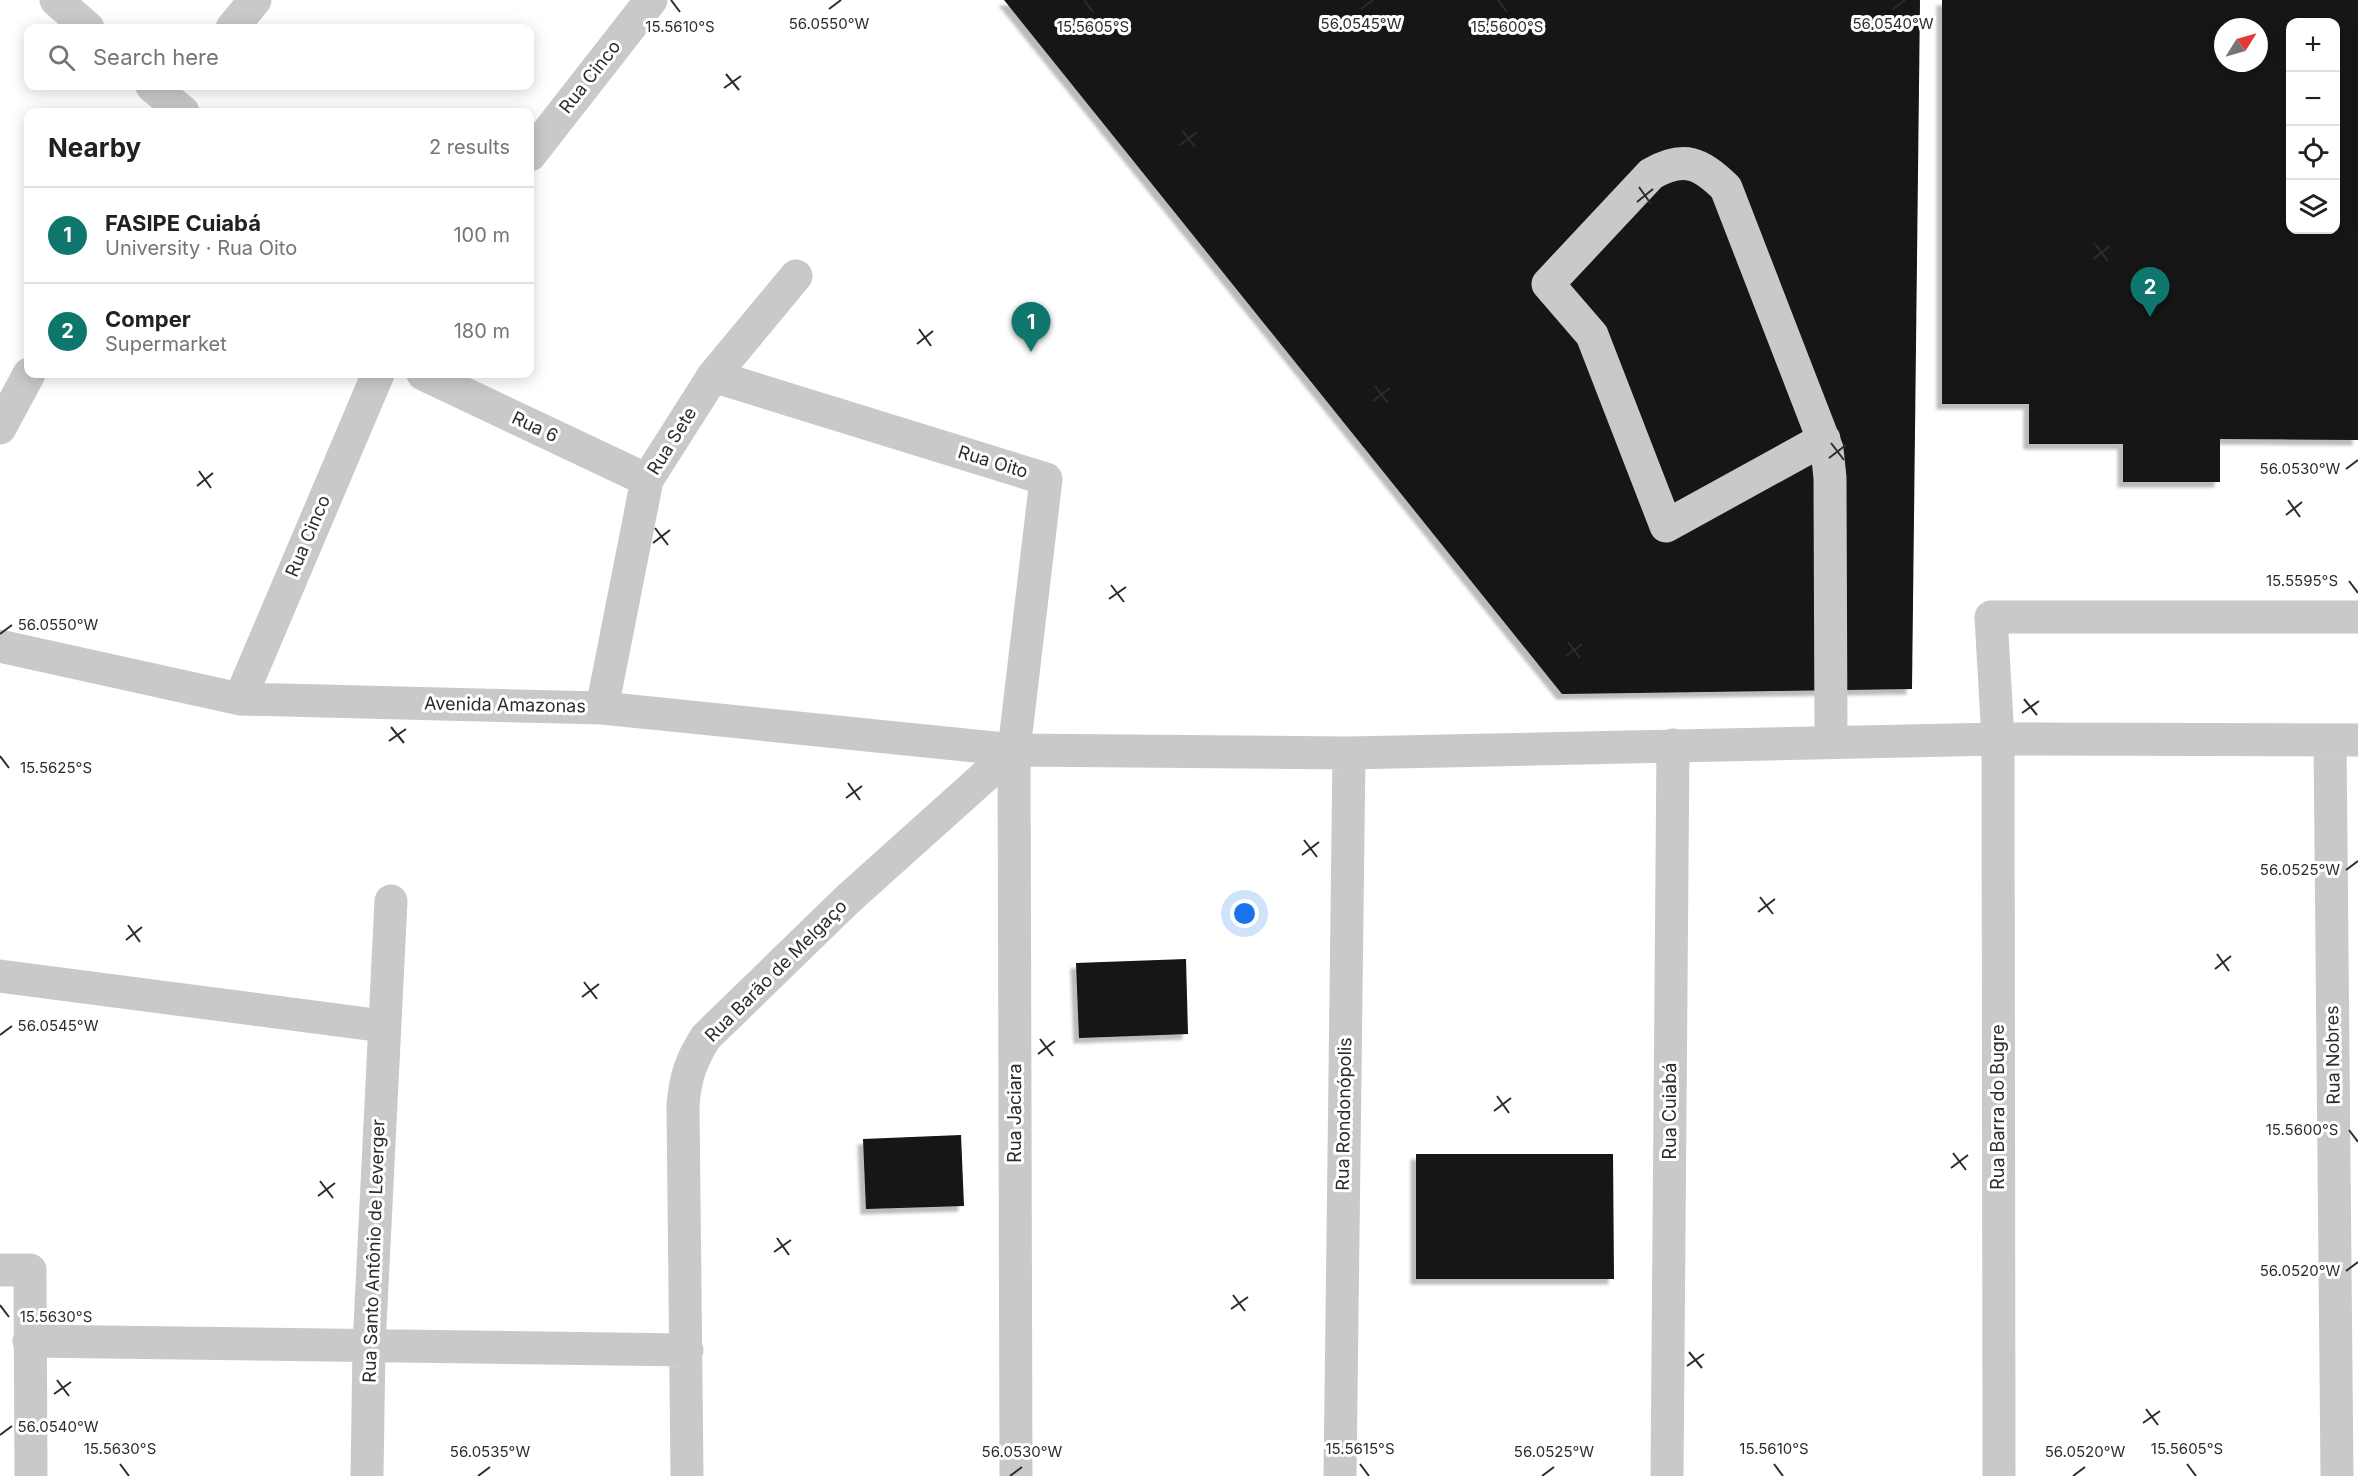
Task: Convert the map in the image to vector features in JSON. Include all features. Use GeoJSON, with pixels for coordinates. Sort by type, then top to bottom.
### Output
{"type":"FeatureCollection","features":[{"type":"Feature","properties":{"kind":"street"},"geometry":{"type":"LineString","coordinates":[[56,0],[83,24]]}},
{"type":"Feature","properties":{"kind":"street"},"geometry":{"type":"LineString","coordinates":[[235,24],[255,0]]}},
{"type":"Feature","properties":{"kind":"street","name":"Rua Cinco"},"geometry":{"type":"LineString","coordinates":[[534,150],[651,0]]}},
{"type":"Feature","properties":{"kind":"street"},"geometry":{"type":"LineString","coordinates":[[1824,439],[1666,526],[1592,335],[1548,284],[1651,174],[1666,165],[1689,163],[1709,171],[1726,188],[1824,439],[1830,478],[1831,742]]}},
{"type":"Feature","properties":{"kind":"street","name":"Rua Sete"},"geometry":{"type":"LineString","coordinates":[[602,708],[647,480],[713,376],[796,276]]}},
{"type":"Feature","properties":{"kind":"street","name":"Rua Oito"},"geometry":{"type":"LineString","coordinates":[[713,376],[1046,479],[1014,750]]}},
{"type":"Feature","properties":{"kind":"street"},"geometry":{"type":"LineString","coordinates":[[0,428],[27,378]]}},
{"type":"Feature","properties":{"kind":"street","name":"Rua Cinco"},"geometry":{"type":"LineString","coordinates":[[240,699],[376,378]]}},
{"type":"Feature","properties":{"kind":"street","name":"Rua 6"},"geometry":{"type":"LineString","coordinates":[[431,378],[647,480]]}},
{"type":"Feature","properties":{"kind":"street","name":"Rua Barra do Bugre"},"geometry":{"type":"LineString","coordinates":[[1999,1476],[1998,739],[1991,617],[2358,617]]}},
{"type":"Feature","properties":{"kind":"street","name":"Avenida Amazonas"},"geometry":{"type":"LineString","coordinates":[[0,646],[240,699],[602,708],[1014,750],[1348,753],[1998,739],[2344,741]]}},
{"type":"Feature","properties":{"kind":"street","name":"Rua Nobres"},"geometry":{"type":"LineString","coordinates":[[2337,1476],[2344,741]]}},
{"type":"Feature","properties":{"kind":"street","name":"Rua Cuiabá"},"geometry":{"type":"LineString","coordinates":[[1667,1476],[1673,745]]}},
{"type":"Feature","properties":{"kind":"street","name":"Rua Barão de Melgaço"},"geometry":{"type":"LineString","coordinates":[[687,1476],[683,1106],[685,1079],[691,1060],[706,1037],[848,899],[1014,750]]}},
{"type":"Feature","properties":{"kind":"street","name":"Rua Jaciara"},"geometry":{"type":"LineString","coordinates":[[1014,750],[1016,1476]]}},
{"type":"Feature","properties":{"kind":"street","name":"Rua Rondonópolis"},"geometry":{"type":"LineString","coordinates":[[1340,1476],[1348,753]]}},
{"type":"Feature","properties":{"kind":"street","name":"Rua Santo Antônio de Leverger"},"geometry":{"type":"LineString","coordinates":[[367,1476],[369,1347],[383,1026],[391,901]]}},
{"type":"Feature","properties":{"kind":"street"},"geometry":{"type":"LineString","coordinates":[[0,976],[383,1026]]}},
{"type":"Feature","properties":{"kind":"street"},"geometry":{"type":"LineString","coordinates":[[0,1270],[30,1270],[32,1476]]}},
{"type":"Feature","properties":{"kind":"street"},"geometry":{"type":"LineString","coordinates":[[29,1341],[687,1350]]}},
{"type":"Feature","properties":{"kind":"building"},"geometry":{"type":"Polygon","coordinates":[[[1004,0],[1920,0],[1912,689],[1562,694],[1004,0]]]}},
{"type":"Feature","properties":{"kind":"building"},"geometry":{"type":"Polygon","coordinates":[[[1942,0],[2358,0],[2358,440],[2220,439],[2220,482],[2123,482],[2123,444],[2029,444],[2029,404],[1942,404],[1942,0]]]}},
{"type":"Feature","properties":{"kind":"building"},"geometry":{"type":"Polygon","coordinates":[[[1186,959],[1188,1034],[1079,1038],[1076,963],[1186,959]]]}},
{"type":"Feature","properties":{"kind":"building"},"geometry":{"type":"Polygon","coordinates":[[[961,1135],[964,1206],[866,1209],[863,1139],[961,1135]]]}},
{"type":"Feature","properties":{"kind":"building"},"geometry":{"type":"Polygon","coordinates":[[[1416,1154],[1613,1154],[1614,1279],[1416,1279],[1416,1154]]]}},
{"type":"Feature","properties":{"kind":"place","name":"Comper"},"geometry":{"type":"Point","coordinates":[2150,317]}},
{"type":"Feature","properties":{"kind":"place","name":"FASIPE Cuiabá"},"geometry":{"type":"Point","coordinates":[1031,352]}}]}
